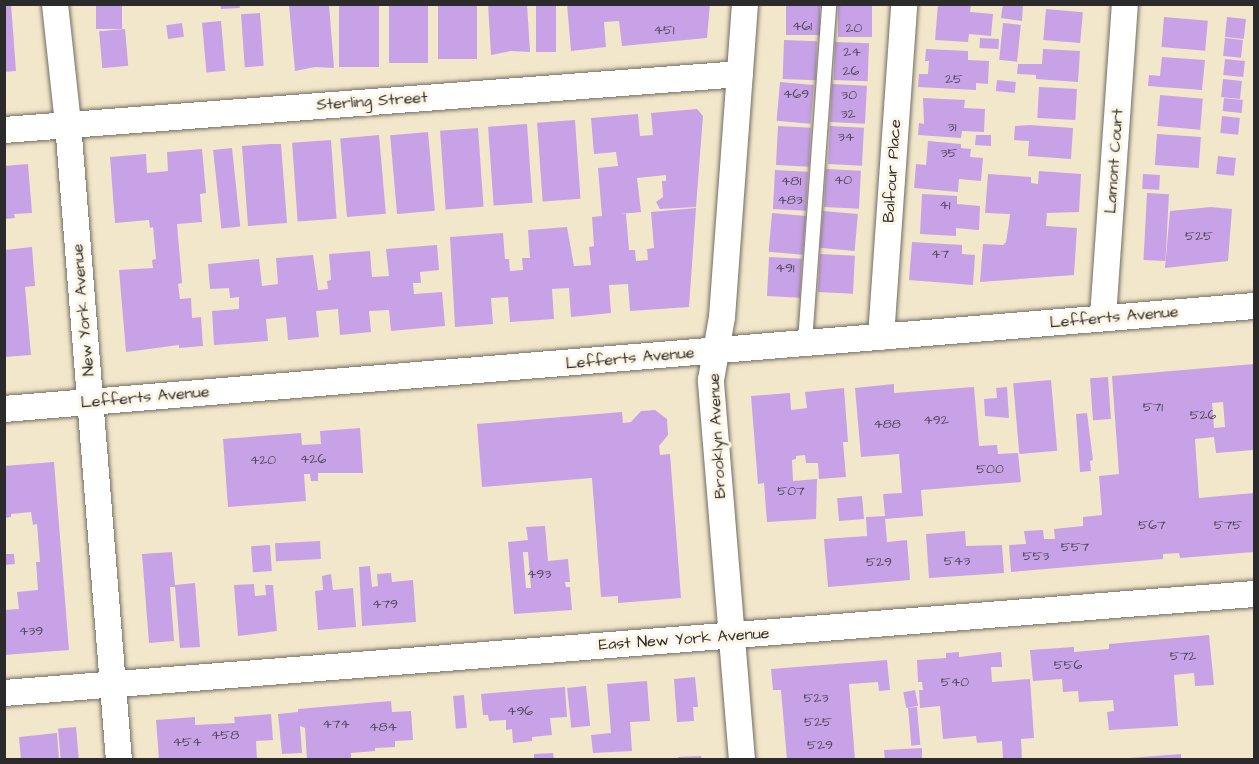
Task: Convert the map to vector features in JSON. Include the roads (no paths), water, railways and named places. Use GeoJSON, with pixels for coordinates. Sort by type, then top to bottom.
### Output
{"type":"FeatureCollection","features":[{"type":"Feature","properties":{"kind":"street","name":"New York Avenue"},"geometry":{"type":"LineString","coordinates":[[54,4],[68,124],[119,759]]}},
{"type":"Feature","properties":{"kind":"street","name":"Brooklyn Avenue"},"geometry":{"type":"LineString","coordinates":[[742,759],[711,380],[722,317],[745,4]]}},
{"type":"Feature","properties":{"kind":"street","name":"Balfour Place"},"geometry":{"type":"LineString","coordinates":[[880,337],[904,4]]}},
{"type":"Feature","properties":{"kind":"street","name":"Lamont Court"},"geometry":{"type":"LineString","coordinates":[[1102,317],[1125,4]]}},
{"type":"Feature","properties":{"kind":"street","name":"Sterling Street"},"geometry":{"type":"LineString","coordinates":[[4,130],[740,74]]}},
{"type":"Feature","properties":{"kind":"street","name":"Lefferts Avenue"},"geometry":{"type":"LineString","coordinates":[[4,409],[1254,306]]}},
{"type":"Feature","properties":{"kind":"street","name":"East New York Avenue"},"geometry":{"type":"LineString","coordinates":[[4,693],[1254,594]]}},
{"type":"Feature","properties":{"kind":"lane"},"geometry":{"type":"LineString","coordinates":[[805,342],[828,4]]}}]}
